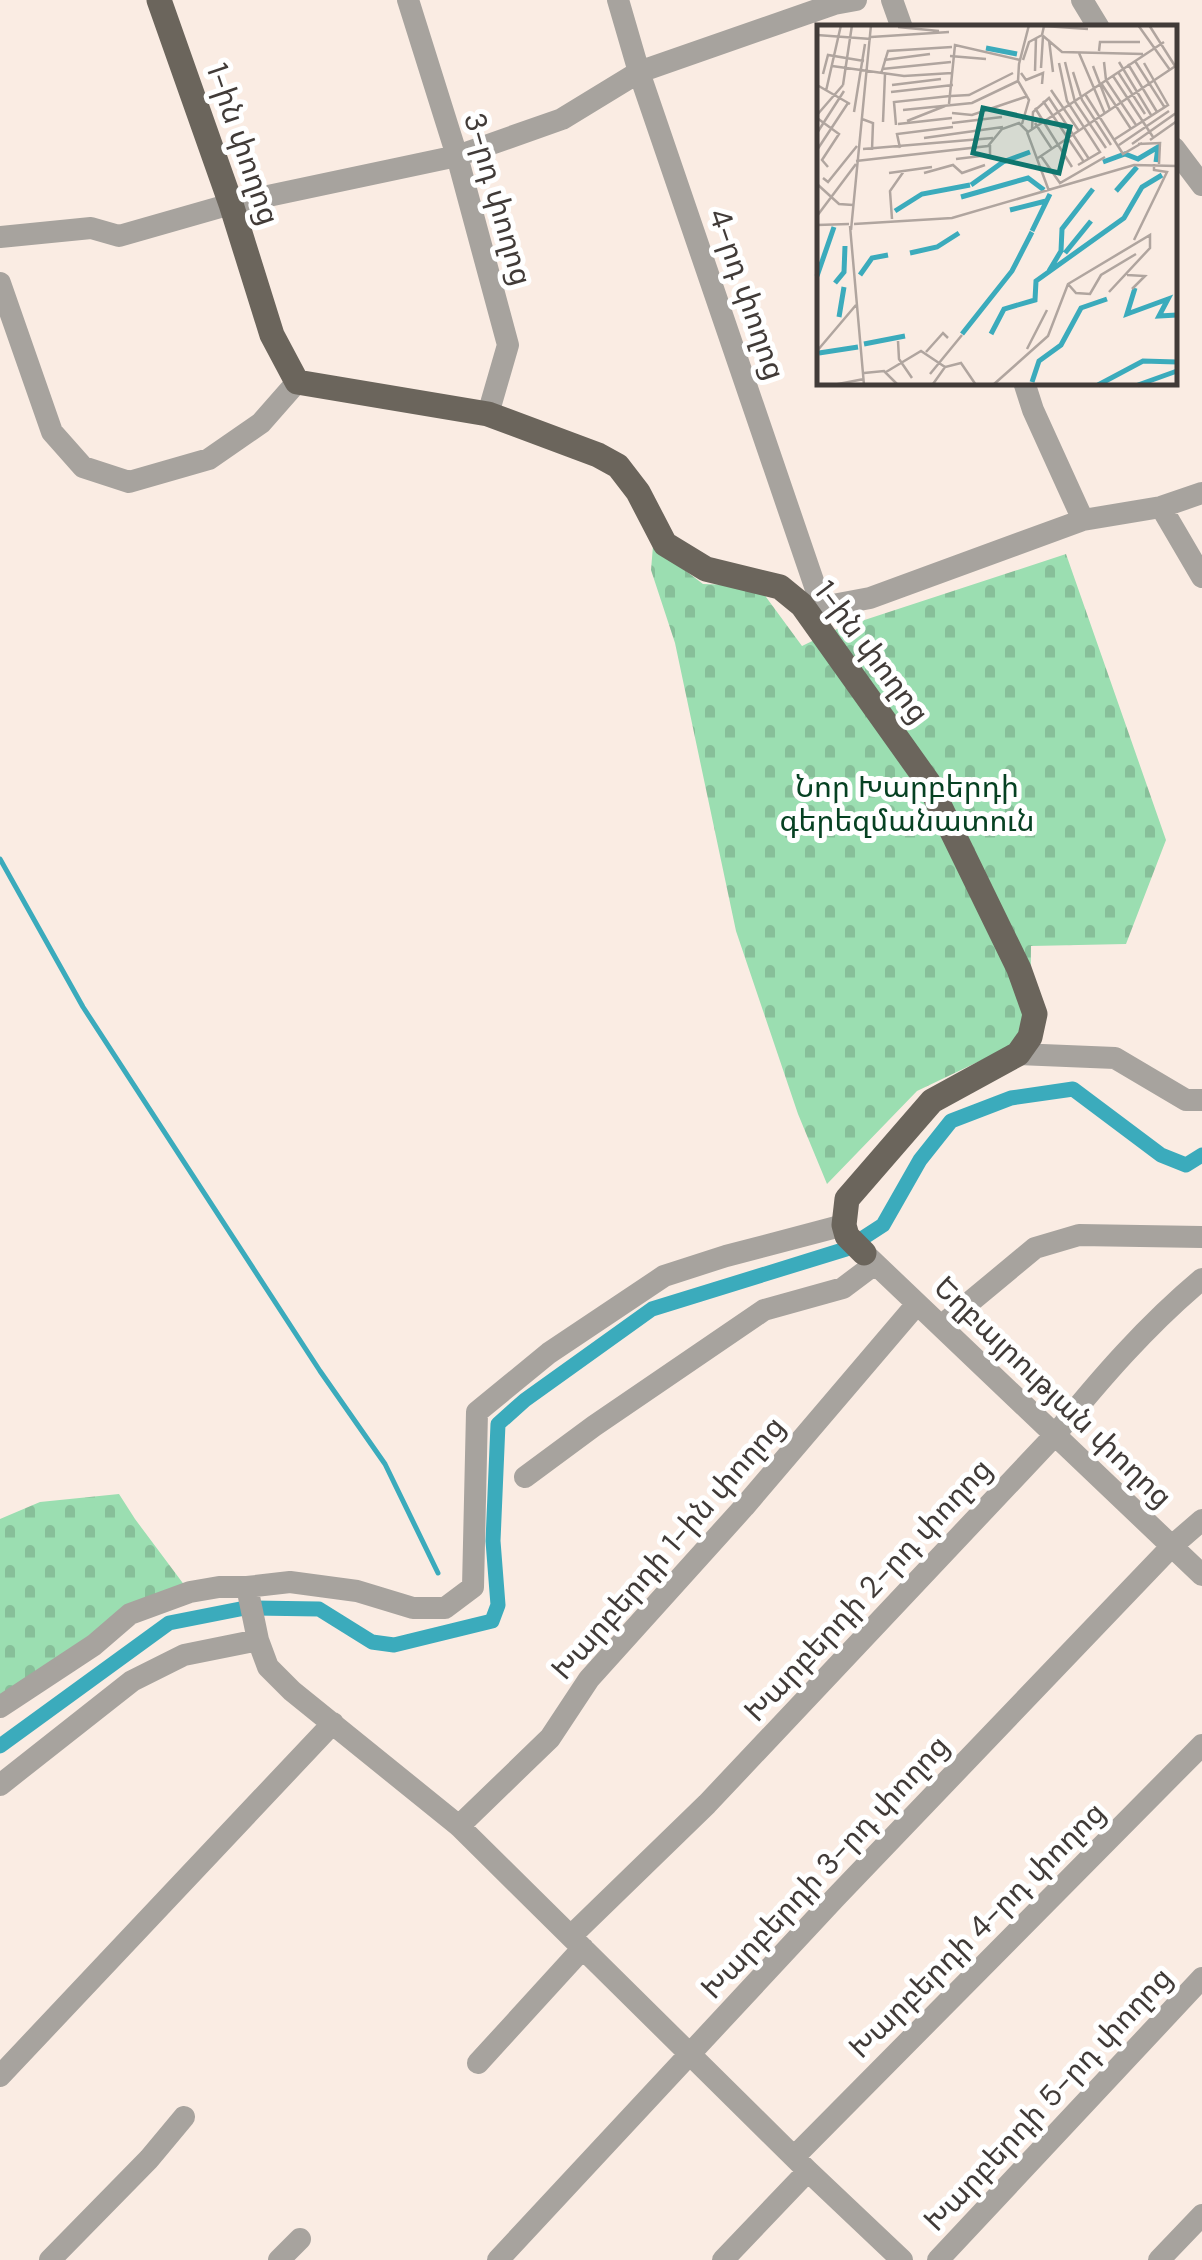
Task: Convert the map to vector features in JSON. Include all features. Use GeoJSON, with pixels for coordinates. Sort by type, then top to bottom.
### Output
{"type":"FeatureCollection","features":[{"type":"Feature","properties":{"kind":"main road","name":"1-ին փողոց"},"geometry":{"type":"LineString","coordinates":[[159,0],[231,204],[272,335],[297,382],[488,414],[598,455],[618,466],[638,492],[665,544],[706,569],[780,587],[812,606],[928,782],[1019,969],[1035,1014],[1030,1036],[1018,1054]]}},
{"type":"Feature","properties":{"kind":"main road"},"geometry":{"type":"LineString","coordinates":[[858,1244],[847,1200],[932,1101],[1018,1054]]}},
{"type":"Feature","properties":{"kind":"street","name":"3-րդ փողոց"},"geometry":{"type":"LineString","coordinates":[[408,0],[508,345],[488,414]]}},
{"type":"Feature","properties":{"kind":"street","name":"4-րդ փողոց"},"geometry":{"type":"LineString","coordinates":[[618,0],[812,606]]}},
{"type":"Feature","properties":{"kind":"street"},"geometry":{"type":"LineString","coordinates":[[0,237],[91,228],[119,236],[231,204],[456,156],[562,119],[639,72],[834,4],[856,0]]}},
{"type":"Feature","properties":{"kind":"street"},"geometry":{"type":"LineString","coordinates":[[892,0],[901,25]]}},
{"type":"Feature","properties":{"kind":"street"},"geometry":{"type":"LineString","coordinates":[[1082,0],[1097,25]]}},
{"type":"Feature","properties":{"kind":"street"},"geometry":{"type":"LineString","coordinates":[[1177,152],[1202,185]]}},
{"type":"Feature","properties":{"kind":"street"},"geometry":{"type":"LineString","coordinates":[[0,283],[5,319],[52,432],[83,467],[129,482],[209,460],[261,423],[297,382]]}},
{"type":"Feature","properties":{"kind":"street"},"geometry":{"type":"LineString","coordinates":[[1025,385],[1082,520]]}},
{"type":"Feature","properties":{"kind":"street"},"geometry":{"type":"LineString","coordinates":[[812,606],[870,598],[1082,520],[1161,507],[1202,493]]}},
{"type":"Feature","properties":{"kind":"street"},"geometry":{"type":"LineString","coordinates":[[1161,507],[1202,577]]}},
{"type":"Feature","properties":{"kind":"street"},"geometry":{"type":"LineString","coordinates":[[1018,1054],[1115,1058],[1186,1100],[1202,1100]]}},
{"type":"Feature","properties":{"kind":"street"},"geometry":{"type":"LineString","coordinates":[[941,1326],[1035,1248],[1080,1235],[1202,1237]]}},
{"type":"Feature","properties":{"kind":"street"},"geometry":{"type":"LineString","coordinates":[[0,1708],[94,1646],[130,1614],[190,1592],[290,1582],[357,1591],[413,1608],[444,1608],[473,1587],[477,1412],[550,1353],[664,1276],[726,1256],[858,1244],[843,1288],[764,1310],[525,1477]]}},
{"type":"Feature","properties":{"kind":"street","name":"Եղբայրության փողոց"},"geometry":{"type":"LineString","coordinates":[[858,1244],[1202,1575]]}},
{"type":"Feature","properties":{"kind":"street","name":"Խարբերդի 2-րդ փողոց"},"geometry":{"type":"LineString","coordinates":[[478,2063],[577,1942],[1055,1435],[1094,1386],[1170,1306],[1202,1279]]}},
{"type":"Feature","properties":{"kind":"street","name":"Խարբերդի 1-ին փողոց"},"geometry":{"type":"LineString","coordinates":[[460,1826],[550,1738],[589,1679],[917,1304]]}},
{"type":"Feature","properties":{"kind":"street","name":"Խարբերդի 3-րդ փողոց"},"geometry":{"type":"LineString","coordinates":[[498,2260],[835,1898],[1172,1546],[1202,1520]]}},
{"type":"Feature","properties":{"kind":"street"},"geometry":{"type":"LineString","coordinates":[[247,1588],[268,1667],[292,1692],[460,1826],[902,2260]]}},
{"type":"Feature","properties":{"kind":"street"},"geometry":{"type":"LineString","coordinates":[[0,1785],[132,1680],[184,1655],[258,1640]]}},
{"type":"Feature","properties":{"kind":"street"},"geometry":{"type":"LineString","coordinates":[[0,2076],[333,1723]]}},
{"type":"Feature","properties":{"kind":"street","name":"Խարբերդի 4-րդ փողոց"},"geometry":{"type":"LineString","coordinates":[[723,2260],[801,2164],[1202,1746]]}},
{"type":"Feature","properties":{"kind":"street","name":"Խարբերդի 5-րդ փողոց"},"geometry":{"type":"LineString","coordinates":[[938,2260],[1202,1978]]}},
{"type":"Feature","properties":{"kind":"street"},"geometry":{"type":"LineString","coordinates":[[50,2260],[184,2117]]}},
{"type":"Feature","properties":{"kind":"street"},"geometry":{"type":"LineString","coordinates":[[1160,2260],[1202,2214]]}},
{"type":"Feature","properties":{"kind":"street"},"geometry":{"type":"LineString","coordinates":[[279,2260],[300,2238]]}},
{"type":"Feature","properties":{"kind":"green space","name":"Նոր Խարբերդի գերեզմանատուն"},"geometry":{"type":"Polygon","coordinates":[[[653,546],[703,584],[758,586],[802,646],[837,629],[1066,554],[1166,840],[1126,944],[1031,946],[1030,1037],[917,1091],[827,1184],[798,1114],[736,931],[675,643],[651,570],[653,546]]]}},
{"type":"Feature","properties":{"kind":"green space"},"geometry":{"type":"Polygon","coordinates":[[[119,1494],[185,1586],[0,1706],[0,1519],[40,1502],[119,1494]]]}},
{"type":"Feature","properties":{"kind":"waterway"},"geometry":{"type":"LineString","coordinates":[[0,859],[83,1007],[385,1464],[438,1573]]}},
{"type":"Feature","properties":{"kind":"waterway"},"geometry":{"type":"LineString","coordinates":[[0,1746],[169,1623],[245,1608],[319,1609],[372,1642],[394,1645],[492,1621],[498,1605],[493,1541],[498,1424],[525,1400],[652,1309],[846,1249],[883,1225],[920,1160],[951,1121],[1011,1098],[1073,1089],[1161,1155],[1186,1165],[1202,1155]]}}]}
